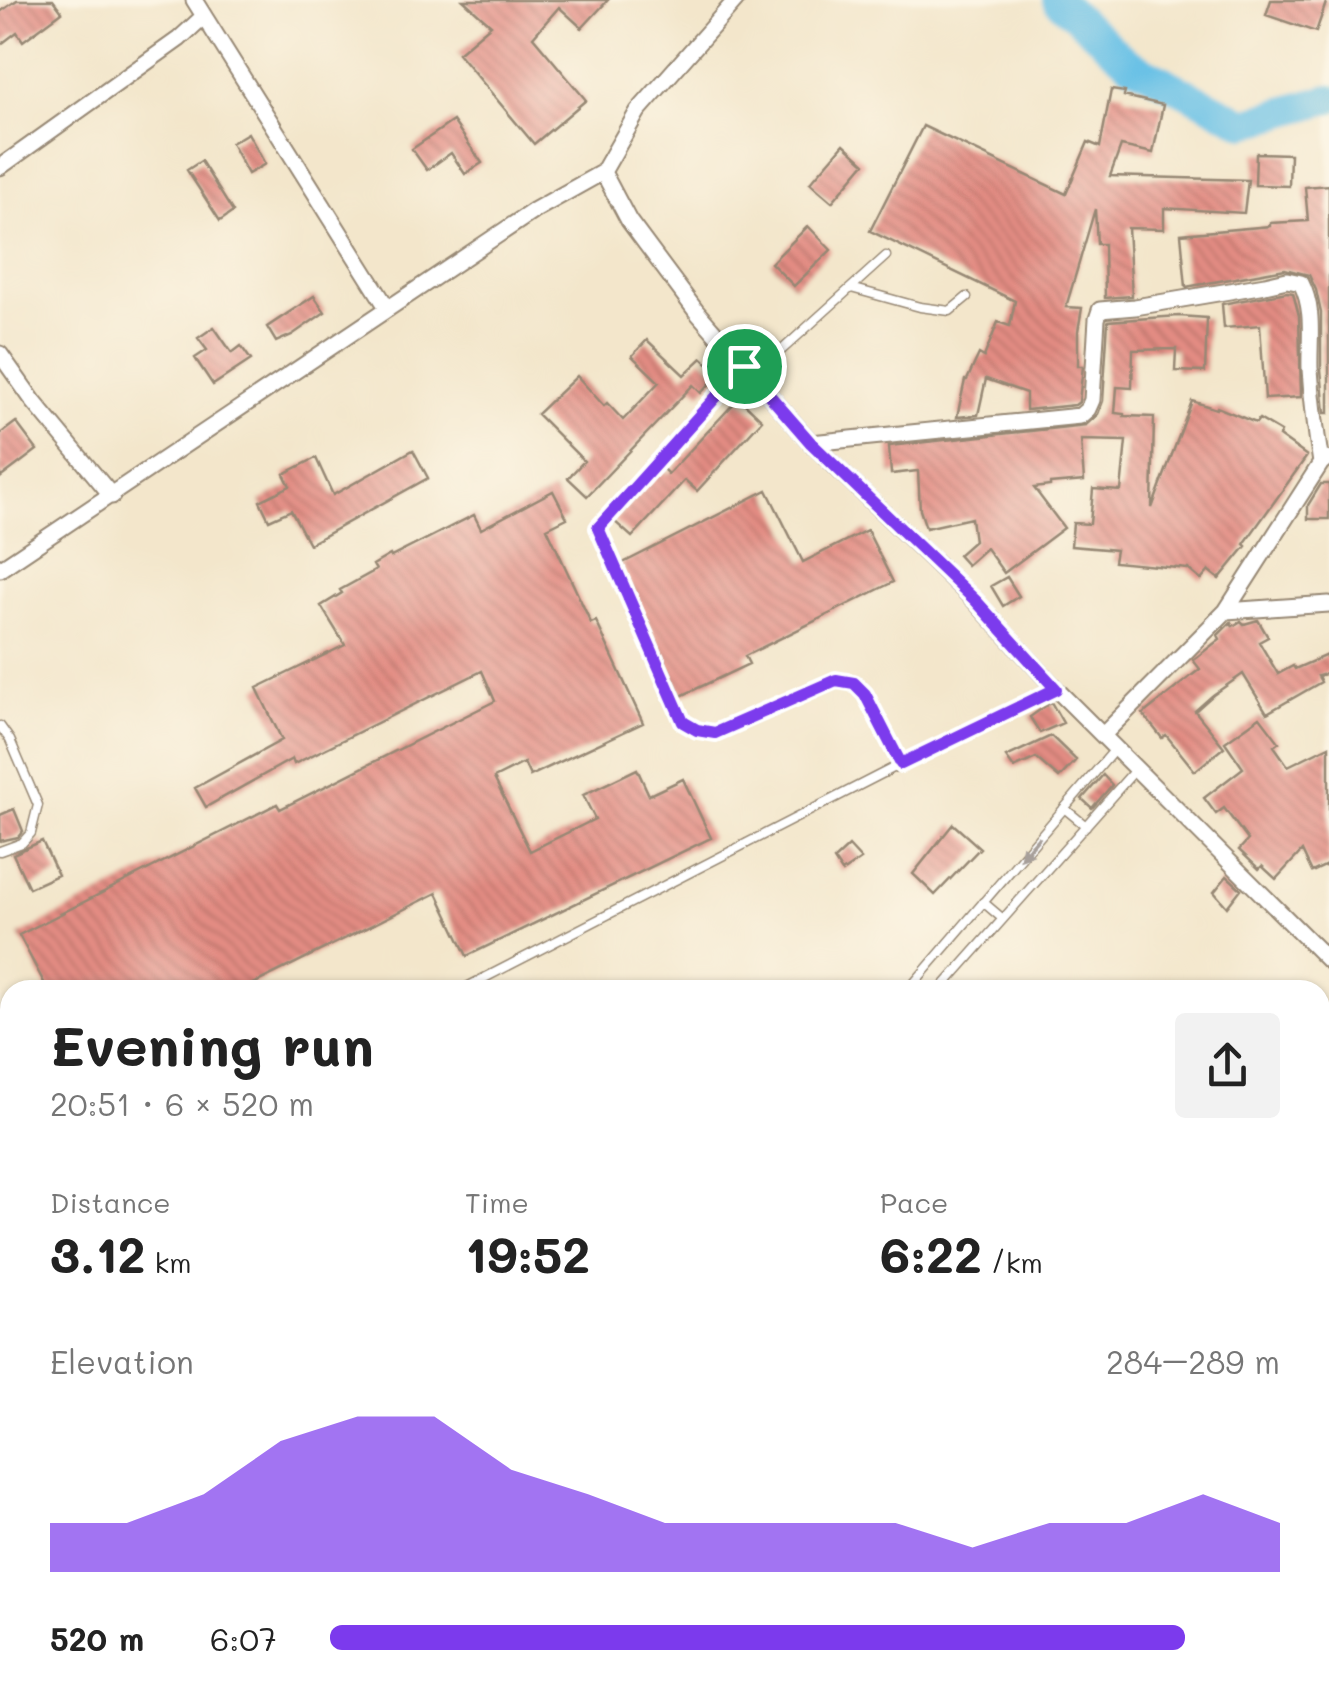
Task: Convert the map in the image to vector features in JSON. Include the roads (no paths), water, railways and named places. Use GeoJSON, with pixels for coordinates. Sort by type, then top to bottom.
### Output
{"type":"FeatureCollection","features":[{"type":"Feature","properties":{"kind":"street"},"geometry":{"type":"LineString","coordinates":[[194,0],[388,309]]}},
{"type":"Feature","properties":{"kind":"street"},"geometry":{"type":"LineString","coordinates":[[0,569],[535,210],[602,172],[638,111],[736,0]]}},
{"type":"Feature","properties":{"kind":"street"},"geometry":{"type":"LineString","coordinates":[[0,167],[179,39],[204,16]]}},
{"type":"Feature","properties":{"kind":"street"},"geometry":{"type":"LineString","coordinates":[[602,172],[629,221],[696,312],[811,443],[976,601],[1056,689],[1329,961]]}},
{"type":"Feature","properties":{"kind":"street"},"geometry":{"type":"LineString","coordinates":[[811,443],[1080,416],[1092,400],[1100,310],[1287,280],[1302,283],[1311,314],[1314,424],[1325,460],[1226,611],[1103,735]]}},
{"type":"Feature","properties":{"kind":"street"},"geometry":{"type":"LineString","coordinates":[[0,354],[34,402],[112,496]]}},
{"type":"Feature","properties":{"kind":"street"},"geometry":{"type":"LineString","coordinates":[[1226,611],[1329,604]]}},
{"type":"Feature","properties":{"kind":"lane"},"geometry":{"type":"LineString","coordinates":[[886,256],[748,371],[598,528],[683,722],[697,730],[715,733],[836,680],[854,683],[865,694],[901,764]]}},
{"type":"Feature","properties":{"kind":"lane"},"geometry":{"type":"LineString","coordinates":[[852,288],[950,311],[968,298]]}},
{"type":"Feature","properties":{"kind":"lane"},"geometry":{"type":"LineString","coordinates":[[480,980],[901,764],[1056,689]]}},
{"type":"Feature","properties":{"kind":"lane"},"geometry":{"type":"LineString","coordinates":[[0,726],[38,805],[31,833],[22,843],[0,851]]}},
{"type":"Feature","properties":{"kind":"lane"},"geometry":{"type":"LineString","coordinates":[[917,980],[1116,748]]}},
{"type":"Feature","properties":{"kind":"lane"},"geometry":{"type":"LineString","coordinates":[[949,980],[1138,768]]}},
{"type":"Feature","properties":{"kind":"lane"},"geometry":{"type":"LineString","coordinates":[[1064,808],[1086,826]]}},
{"type":"Feature","properties":{"kind":"lane"},"geometry":{"type":"LineString","coordinates":[[983,902],[1003,918]]}},
{"type":"Feature","properties":{"kind":"waterway"},"geometry":{"type":"LineString","coordinates":[[1057,0],[1127,62],[1245,123],[1329,99]]}}]}
